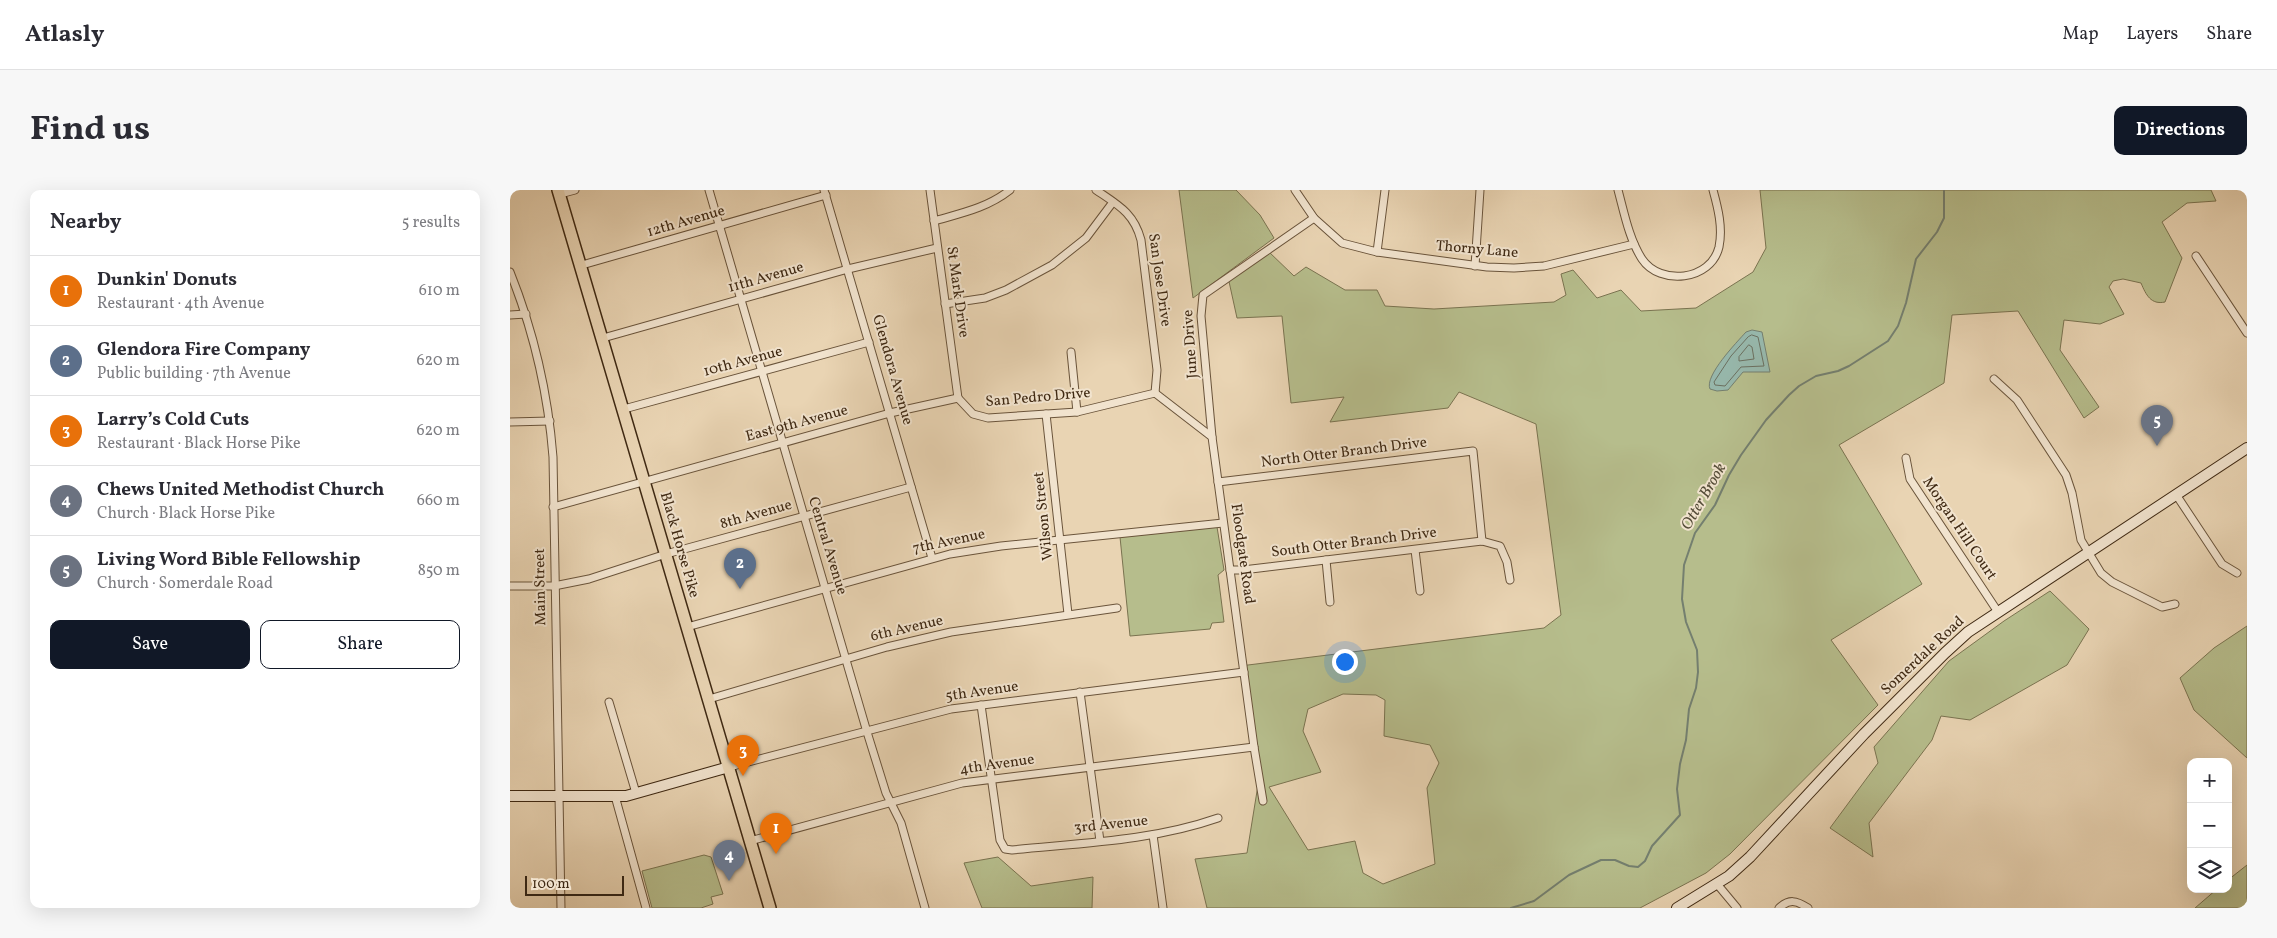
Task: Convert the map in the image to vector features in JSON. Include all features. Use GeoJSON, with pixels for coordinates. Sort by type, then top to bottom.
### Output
{"type":"FeatureCollection","features":[{"type":"Feature","properties":{"kind":"main road","name":"Black Horse Pike"},"geometry":{"type":"LineString","coordinates":[[559,192],[604,338],[770,908]]}},
{"type":"Feature","properties":{"kind":"main road","name":"Somerdale Road"},"geometry":{"type":"LineString","coordinates":[[1677,908],[1717,884],[1750,857],[1864,734],[1968,632],[2177,496],[2247,448]]}},
{"type":"Feature","properties":{"kind":"main road"},"geometry":{"type":"LineString","coordinates":[[510,796],[615,796],[636,793],[729,767]]}},
{"type":"Feature","properties":{"kind":"street"},"geometry":{"type":"LineString","coordinates":[[559,192],[575,190]]}},
{"type":"Feature","properties":{"kind":"street","name":"Central Avenue"},"geometry":{"type":"LineString","coordinates":[[709,190],[867,732],[886,793],[901,823],[925,908]]}},
{"type":"Feature","properties":{"kind":"street","name":"St Mark Drive"},"geometry":{"type":"LineString","coordinates":[[930,190],[958,398]]}},
{"type":"Feature","properties":{"kind":"street"},"geometry":{"type":"LineString","coordinates":[[934,220],[981,208],[997,200],[1010,190]]}},
{"type":"Feature","properties":{"kind":"street","name":"San Jose Drive"},"geometry":{"type":"LineString","coordinates":[[1096,190],[1131,216],[1138,226],[1142,240],[1156,370],[1155,393]]}},
{"type":"Feature","properties":{"kind":"street","name":"Thorny Lane"},"geometry":{"type":"LineString","coordinates":[[1295,190],[1314,218],[1334,237],[1347,244],[1377,252],[1475,266],[1514,268],[1544,266],[1634,244]]}},
{"type":"Feature","properties":{"kind":"street"},"geometry":{"type":"LineString","coordinates":[[1377,252],[1385,190]]}},
{"type":"Feature","properties":{"kind":"street"},"geometry":{"type":"LineString","coordinates":[[1475,266],[1480,190]]}},
{"type":"Feature","properties":{"kind":"street"},"geometry":{"type":"LineString","coordinates":[[1618,190],[1634,244],[1642,260],[1652,270],[1684,276],[1693,274],[1706,267],[1715,257],[1720,236],[1720,220],[1713,190]]}},
{"type":"Feature","properties":{"kind":"street","name":"12th Avenue"},"geometry":{"type":"LineString","coordinates":[[582,265],[720,227],[825,193]]}},
{"type":"Feature","properties":{"kind":"street","name":"Glendora Avenue"},"geometry":{"type":"LineString","coordinates":[[825,193],[932,558]]}},
{"type":"Feature","properties":{"kind":"street"},"geometry":{"type":"LineString","coordinates":[[945,304],[985,298],[1006,290],[1052,265],[1086,238],[1113,202]]}},
{"type":"Feature","properties":{"kind":"street","name":"June Drive"},"geometry":{"type":"LineString","coordinates":[[1212,437],[1200,316],[1203,295],[1314,218]]}},
{"type":"Feature","properties":{"kind":"street","name":"11th Avenue"},"geometry":{"type":"LineString","coordinates":[[604,338],[848,269],[937,248]]}},
{"type":"Feature","properties":{"kind":"street"},"geometry":{"type":"LineString","coordinates":[[2196,256],[2247,333]]}},
{"type":"Feature","properties":{"kind":"street","name":"Main Street"},"geometry":{"type":"LineString","coordinates":[[510,272],[526,314],[544,385],[553,457],[561,908]]}},
{"type":"Feature","properties":{"kind":"street"},"geometry":{"type":"LineString","coordinates":[[510,315],[526,314]]}},
{"type":"Feature","properties":{"kind":"street","name":"10th Avenue"},"geometry":{"type":"LineString","coordinates":[[624,409],[869,342]]}},
{"type":"Feature","properties":{"kind":"street"},"geometry":{"type":"LineString","coordinates":[[1071,352],[1077,412]]}},
{"type":"Feature","properties":{"kind":"street"},"geometry":{"type":"LineString","coordinates":[[1994,379],[2018,400],[2066,476],[2072,493],[2081,540],[2101,573],[2112,582],[2162,607],[2175,604]]}},
{"type":"Feature","properties":{"kind":"street"},"geometry":{"type":"LineString","coordinates":[[1155,393],[1212,437]]}},
{"type":"Feature","properties":{"kind":"street","name":"San Pedro Drive"},"geometry":{"type":"LineString","coordinates":[[958,398],[973,414],[980,417],[1077,412],[1155,393]]}},
{"type":"Feature","properties":{"kind":"street","name":"East 9th Avenue"},"geometry":{"type":"LineString","coordinates":[[553,507],[585,500],[782,442],[890,413],[958,398]]}},
{"type":"Feature","properties":{"kind":"street","name":"Wilson Street"},"geometry":{"type":"LineString","coordinates":[[1046,414],[1068,614]]}},
{"type":"Feature","properties":{"kind":"street"},"geometry":{"type":"LineString","coordinates":[[510,422],[550,421]]}},
{"type":"Feature","properties":{"kind":"street","name":"Floodgate Road"},"geometry":{"type":"LineString","coordinates":[[1212,437],[1263,801]]}},
{"type":"Feature","properties":{"kind":"street","name":"North Otter Branch Drive"},"geometry":{"type":"LineString","coordinates":[[1218,482],[1472,451],[1482,541]]}},
{"type":"Feature","properties":{"kind":"street","name":"Morgan Hill Court"},"geometry":{"type":"LineString","coordinates":[[1906,458],[1910,479],[1998,612]]}},
{"type":"Feature","properties":{"kind":"street","name":"8th Avenue"},"geometry":{"type":"LineString","coordinates":[[510,586],[554,586],[589,578],[666,554],[911,488]]}},
{"type":"Feature","properties":{"kind":"street"},"geometry":{"type":"LineString","coordinates":[[2177,496],[2222,564],[2237,573]]}},
{"type":"Feature","properties":{"kind":"street","name":"7th Avenue"},"geometry":{"type":"LineString","coordinates":[[687,627],[932,558],[1001,546],[1223,523]]}},
{"type":"Feature","properties":{"kind":"street"},"geometry":{"type":"LineString","coordinates":[[1482,541],[1500,546],[1507,562],[1510,580]]}},
{"type":"Feature","properties":{"kind":"street","name":"South Otter Branch Drive"},"geometry":{"type":"LineString","coordinates":[[1230,570],[1482,541]]}},
{"type":"Feature","properties":{"kind":"street"},"geometry":{"type":"LineString","coordinates":[[1415,550],[1420,591]]}},
{"type":"Feature","properties":{"kind":"street"},"geometry":{"type":"LineString","coordinates":[[1326,560],[1330,602]]}},
{"type":"Feature","properties":{"kind":"street","name":"6th Avenue"},"geometry":{"type":"LineString","coordinates":[[708,699],[846,658],[951,632],[1117,608]]}},
{"type":"Feature","properties":{"kind":"street","name":"5th Avenue"},"geometry":{"type":"LineString","coordinates":[[729,767],[951,709],[1244,672]]}},
{"type":"Feature","properties":{"kind":"street"},"geometry":{"type":"LineString","coordinates":[[1080,692],[1100,841]]}},
{"type":"Feature","properties":{"kind":"street"},"geometry":{"type":"LineString","coordinates":[[609,702],[636,793]]}},
{"type":"Feature","properties":{"kind":"street"},"geometry":{"type":"LineString","coordinates":[[982,705],[991,778]]}},
{"type":"Feature","properties":{"kind":"street","name":"4th Avenue"},"geometry":{"type":"LineString","coordinates":[[750,841],[962,783],[1254,747]]}},
{"type":"Feature","properties":{"kind":"street","name":"3rd Avenue"},"geometry":{"type":"LineString","coordinates":[[991,778],[1000,840],[1006,849],[1012,850],[1153,835],[1187,829],[1218,818]]}},
{"type":"Feature","properties":{"kind":"street"},"geometry":{"type":"LineString","coordinates":[[615,796],[646,908]]}},
{"type":"Feature","properties":{"kind":"street"},"geometry":{"type":"LineString","coordinates":[[1153,835],[1163,908]]}},
{"type":"Feature","properties":{"kind":"street"},"geometry":{"type":"LineString","coordinates":[[1717,884],[1737,908]]}},
{"type":"Feature","properties":{"kind":"street"},"geometry":{"type":"LineString","coordinates":[[1778,908],[1794,900],[1808,908]]}},
{"type":"Feature","properties":{"kind":"green space"},"geometry":{"type":"Polygon","coordinates":[[[1179,190],[1236,190],[1260,215],[1274,238],[1193,298],[1179,190]]]}},
{"type":"Feature","properties":{"kind":"green space"},"geometry":{"type":"Polygon","coordinates":[[[1760,190],[2211,190],[2216,201],[2187,203],[2162,222],[2182,258],[2165,302],[2156,302],[2150,298],[2141,283],[2123,279],[2113,281],[2109,287],[2124,314],[2100,324],[2064,320],[2060,350],[2099,407],[2084,418],[2018,311],[1952,315],[1944,383],[1839,445],[1922,584],[1831,640],[1878,705],[1730,854],[1706,873],[1640,908],[1207,908],[1195,859],[1247,853],[1258,785],[1240,666],[1544,628],[1561,615],[1536,424],[1459,392],[1448,408],[1330,422],[1344,397],[1291,403],[1282,316],[1237,318],[1228,277],[1268,251],[1294,276],[1306,267],[1345,290],[1377,290],[1385,306],[1434,309],[1554,302],[1566,295],[1561,274],[1573,270],[1597,298],[1621,290],[1641,311],[1696,308],[1753,272],[1766,248],[1760,190]],[[1343,694],[1308,709],[1303,731],[1321,772],[1269,787],[1308,850],[1355,841],[1363,873],[1383,884],[1435,864],[1427,788],[1439,763],[1430,745],[1384,736],[1385,700],[1376,695],[1343,694]]]}},
{"type":"Feature","properties":{"kind":"green space"},"geometry":{"type":"Polygon","coordinates":[[[1217,527],[1224,570],[1218,575],[1224,622],[1212,623],[1210,629],[1130,636],[1120,537],[1217,527]]]}},
{"type":"Feature","properties":{"kind":"green space"},"geometry":{"type":"Polygon","coordinates":[[[2050,591],[2089,629],[2067,665],[1970,720],[1941,716],[1932,740],[1869,823],[1873,857],[1830,828],[1878,763],[1874,747],[1949,661],[2004,621],[2050,591]]]}},
{"type":"Feature","properties":{"kind":"green space"},"geometry":{"type":"Polygon","coordinates":[[[2247,626],[2247,758],[2194,710],[2180,678],[2214,648],[2247,626]]]}},
{"type":"Feature","properties":{"kind":"green space"},"geometry":{"type":"Polygon","coordinates":[[[704,855],[711,857],[723,894],[711,897],[713,904],[701,908],[652,908],[642,871],[704,855]]]}},
{"type":"Feature","properties":{"kind":"green space"},"geometry":{"type":"Polygon","coordinates":[[[998,857],[1031,886],[1093,877],[1092,908],[982,908],[964,863],[998,857]]]}},
{"type":"Feature","properties":{"kind":"green space"},"geometry":{"type":"Polygon","coordinates":[[[2247,865],[2247,908],[2195,908],[2212,893],[2232,893],[2232,877],[2247,865]]]}},
{"type":"Feature","properties":{"kind":"water"},"geometry":{"type":"Polygon","coordinates":[[[1752,330],[1762,332],[1770,372],[1743,372],[1728,390],[1717,391],[1710,389],[1709,383],[1722,359],[1746,332],[1752,330]]]}},
{"type":"Feature","properties":{"kind":"waterway","name":"Otter Brook"},"geometry":{"type":"LineString","coordinates":[[1511,908],[1534,901],[1569,875],[1601,860],[1615,860],[1629,866],[1638,867],[1645,861],[1652,846],[1680,815],[1677,789],[1680,764],[1686,740],[1689,709],[1696,688],[1698,672],[1697,650],[1686,622],[1682,599],[1684,565],[1695,533],[1715,505],[1741,455],[1766,420],[1789,395],[1799,386],[1816,376],[1838,371],[1849,366],[1888,341],[1898,326],[1906,303],[1916,259],[1937,232],[1944,218],[1944,190]]}},
{"type":"Feature","properties":{"kind":"place","name":"Living Word Bible Fellowship"},"geometry":{"type":"Point","coordinates":[2157,446]}},
{"type":"Feature","properties":{"kind":"place","name":"Glendora Fire Company"},"geometry":{"type":"Point","coordinates":[740,589]}},
{"type":"Feature","properties":{"kind":"place","name":"Larry’s Cold Cuts"},"geometry":{"type":"Point","coordinates":[743,776]}},
{"type":"Feature","properties":{"kind":"place","name":"Dunkin' Donuts"},"geometry":{"type":"Point","coordinates":[776,854]}},
{"type":"Feature","properties":{"kind":"place","name":"Chews United Methodist Church"},"geometry":{"type":"Point","coordinates":[729,881]}}]}
